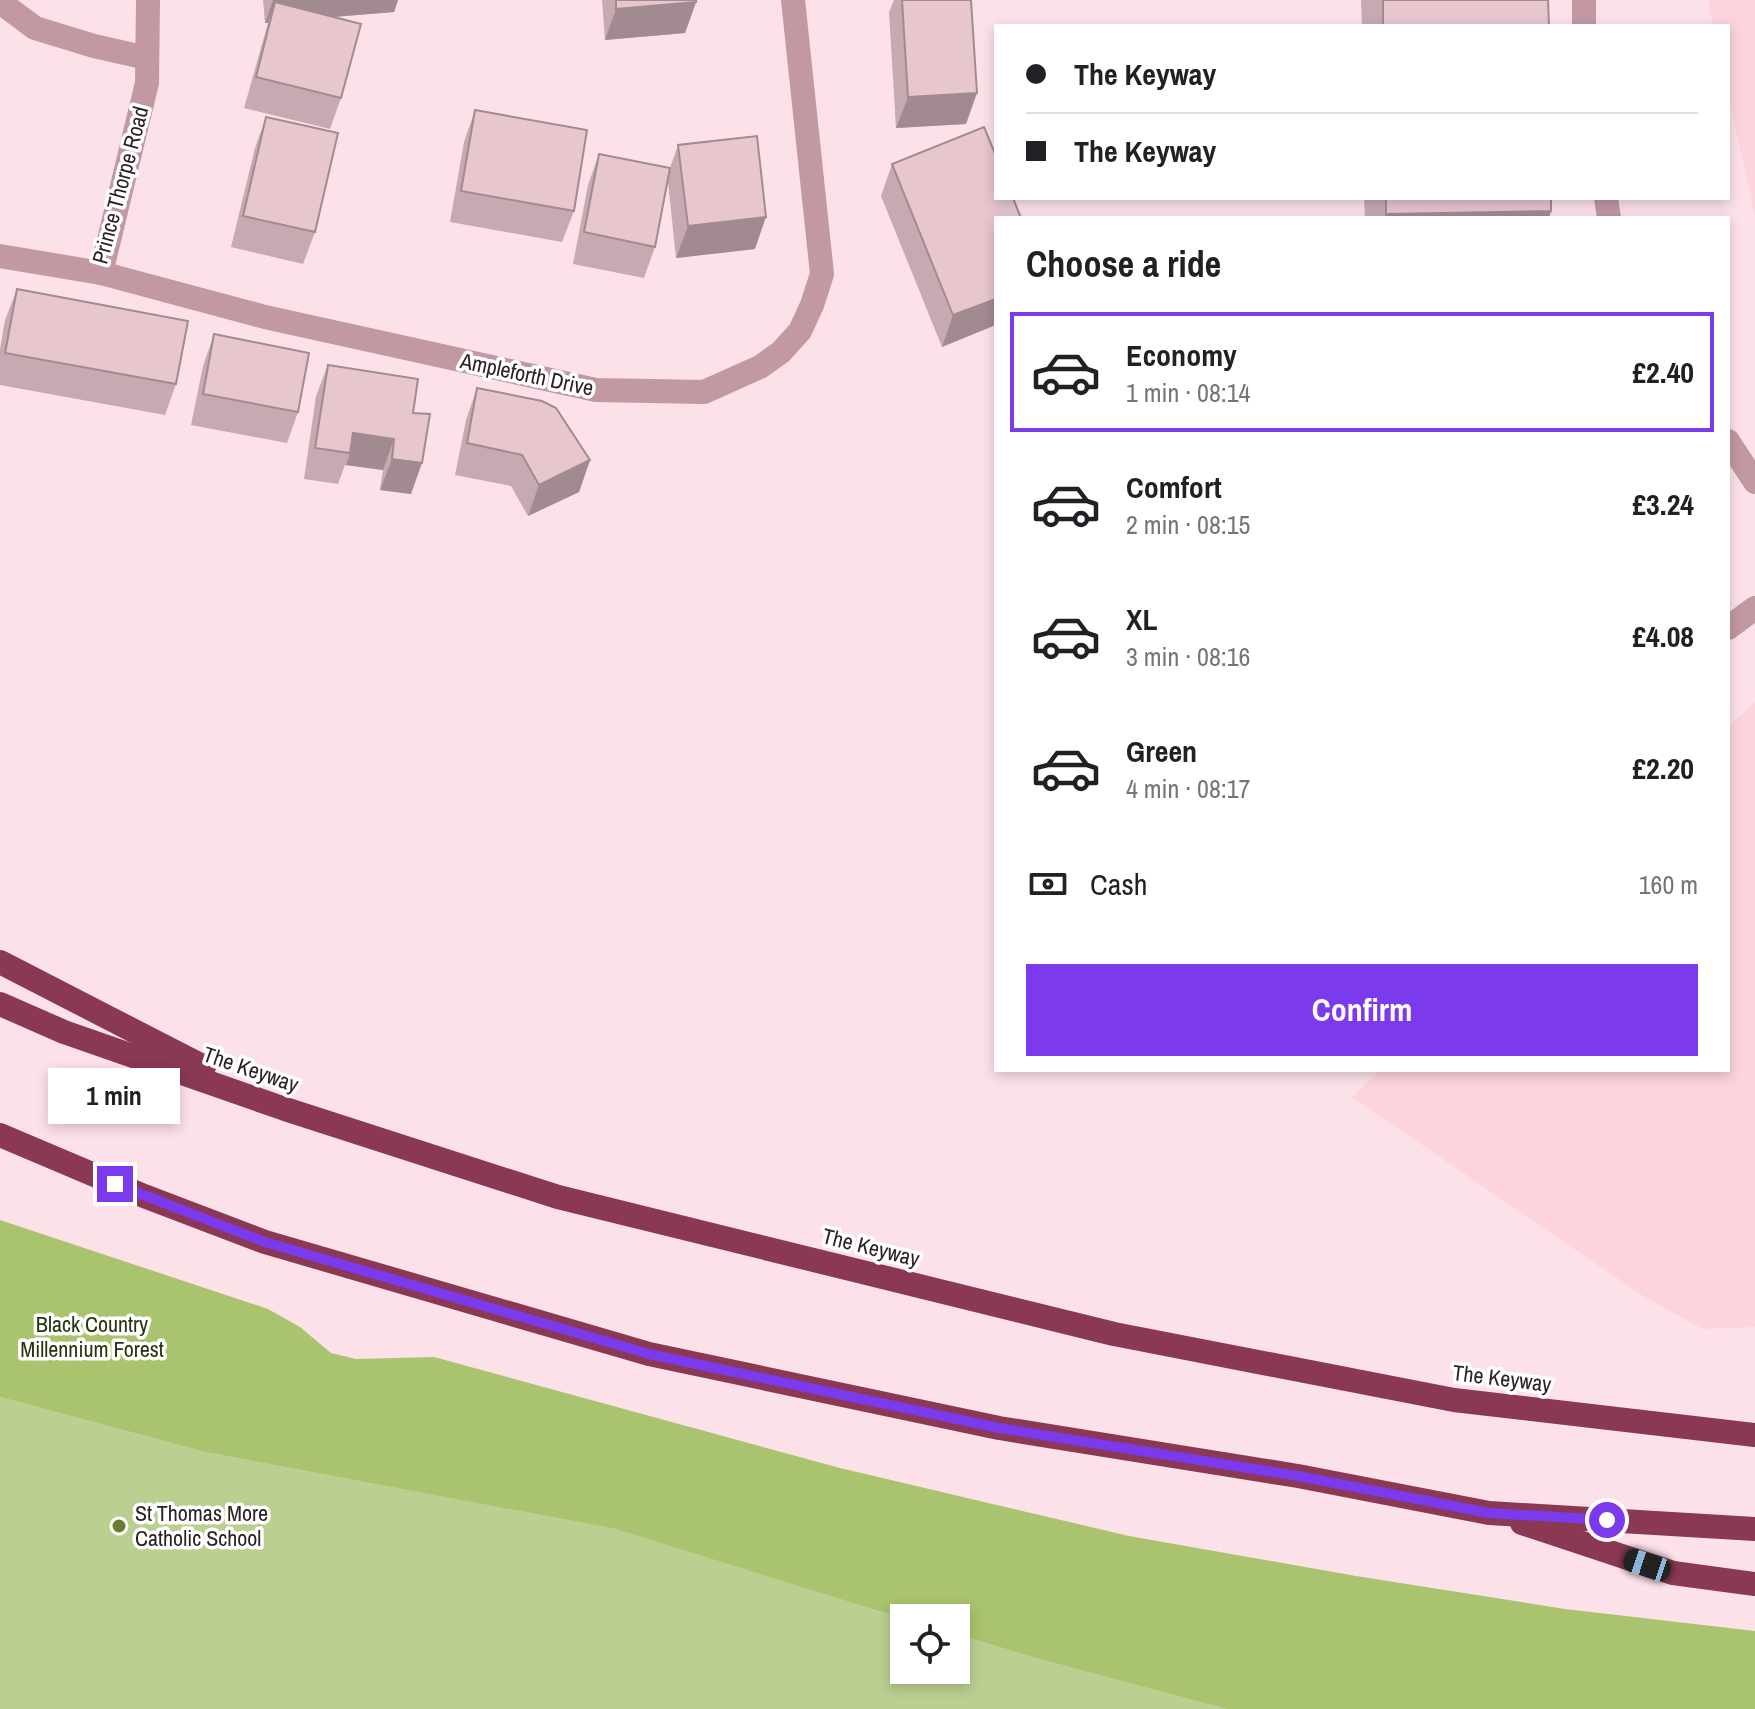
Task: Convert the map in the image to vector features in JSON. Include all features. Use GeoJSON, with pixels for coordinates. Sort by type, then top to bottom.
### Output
{"type":"FeatureCollection","features":[{"type":"Feature","properties":{"kind":"highway"},"geometry":{"type":"LineString","coordinates":[[0,962],[285,1109]]}},
{"type":"Feature","properties":{"kind":"highway","name":"The Keyway"},"geometry":{"type":"LineString","coordinates":[[0,1004],[64,1032],[285,1109],[558,1197],[1114,1334],[1454,1400],[1755,1435]]}},
{"type":"Feature","properties":{"kind":"highway"},"geometry":{"type":"LineString","coordinates":[[0,1135],[144,1196]]}},
{"type":"Feature","properties":{"kind":"highway"},"geometry":{"type":"LineString","coordinates":[[0,1147],[144,1196],[265,1242],[649,1354],[999,1428],[1298,1476],[1489,1513],[1673,1573],[1755,1584]]}},
{"type":"Feature","properties":{"kind":"highway"},"geometry":{"type":"LineString","coordinates":[[1489,1513],[1755,1529]]}},
{"type":"Feature","properties":{"kind":"street","name":"Prince Thorpe Road"},"geometry":{"type":"LineString","coordinates":[[0,256],[101,273],[147,83],[148,0]]}},
{"type":"Feature","properties":{"kind":"street","name":"Ampleforth Drive"},"geometry":{"type":"LineString","coordinates":[[101,273],[265,317],[596,390],[704,392],[760,367],[781,352],[800,331],[822,274],[793,0]]}},
{"type":"Feature","properties":{"kind":"street"},"geometry":{"type":"LineString","coordinates":[[1584,0],[1584,24]]}},
{"type":"Feature","properties":{"kind":"street"},"geometry":{"type":"LineString","coordinates":[[0,2],[35,28],[147,58]]}},
{"type":"Feature","properties":{"kind":"street"},"geometry":{"type":"LineString","coordinates":[[1730,444],[1755,482]]}},
{"type":"Feature","properties":{"kind":"street"},"geometry":{"type":"LineString","coordinates":[[1730,627],[1755,608]]}},
{"type":"Feature","properties":{"kind":"shaded area"},"geometry":{"type":"Polygon","coordinates":[[[1708,0],[1755,0],[1755,216],[1730,102],[1730,24],[1713,24],[1708,0]]]}},
{"type":"Feature","properties":{"kind":"shaded area"},"geometry":{"type":"Polygon","coordinates":[[[1755,702],[1755,1327],[1702,1329],[1640,1294],[1352,1097],[1378,1072],[1730,1072],[1730,726],[1755,702]]]}},
{"type":"Feature","properties":{"kind":"green space","name":"Black Country Millennium Forest"},"geometry":{"type":"Polygon","coordinates":[[[0,1220],[268,1309],[300,1327],[331,1353],[356,1359],[434,1357],[840,1468],[1129,1536],[1565,1609],[1755,1631],[1755,1709],[1226,1709],[970,1638],[970,1604],[890,1604],[890,1615],[616,1529],[205,1452],[0,1397],[0,1220]]]}},
{"type":"Feature","properties":{"kind":"green space"},"geometry":{"type":"Polygon","coordinates":[[[0,1397],[205,1452],[617,1529],[890,1615],[890,1684],[970,1684],[970,1638],[1226,1709],[0,1709],[0,1397]]]}},
{"type":"Feature","properties":{"kind":"building"},"geometry":{"type":"Polygon","coordinates":[[[616,0],[696,0],[696,2],[616,9],[616,0]]]}},
{"type":"Feature","properties":{"kind":"building"},"geometry":{"type":"Polygon","coordinates":[[[902,0],[971,0],[977,93],[908,97],[902,0]]]}},
{"type":"Feature","properties":{"kind":"building"},"geometry":{"type":"Polygon","coordinates":[[[1383,0],[1548,0],[1549,24],[1383,24],[1383,0]]]}},
{"type":"Feature","properties":{"kind":"building"},"geometry":{"type":"Polygon","coordinates":[[[275,2],[361,24],[341,98],[256,77],[275,2]]]}},
{"type":"Feature","properties":{"kind":"building"},"geometry":{"type":"Polygon","coordinates":[[[475,110],[587,130],[574,211],[461,191],[475,110]]]}},
{"type":"Feature","properties":{"kind":"building"},"geometry":{"type":"Polygon","coordinates":[[[266,117],[338,133],[315,232],[243,216],[266,117]]]}},
{"type":"Feature","properties":{"kind":"building"},"geometry":{"type":"Polygon","coordinates":[[[984,127],[994,151],[994,200],[1014,200],[1020,216],[994,216],[994,300],[953,315],[892,164],[984,127]]]}},
{"type":"Feature","properties":{"kind":"building"},"geometry":{"type":"Polygon","coordinates":[[[757,136],[766,217],[688,226],[678,145],[757,136]]]}},
{"type":"Feature","properties":{"kind":"building"},"geometry":{"type":"Polygon","coordinates":[[[599,154],[670,168],[655,247],[584,232],[599,154]]]}},
{"type":"Feature","properties":{"kind":"building"},"geometry":{"type":"Polygon","coordinates":[[[1386,200],[1551,200],[1551,211],[1386,214],[1386,200]]]}},
{"type":"Feature","properties":{"kind":"building"},"geometry":{"type":"Polygon","coordinates":[[[17,289],[188,321],[176,384],[5,353],[17,289]]]}},
{"type":"Feature","properties":{"kind":"building"},"geometry":{"type":"Polygon","coordinates":[[[214,334],[309,353],[298,412],[203,394],[214,334]]]}},
{"type":"Feature","properties":{"kind":"building"},"geometry":{"type":"Polygon","coordinates":[[[328,365],[418,379],[413,413],[430,414],[422,463],[392,459],[394,439],[353,433],[350,453],[315,448],[328,365]]]}},
{"type":"Feature","properties":{"kind":"building"},"geometry":{"type":"Polygon","coordinates":[[[477,388],[542,401],[556,408],[590,460],[539,485],[522,455],[467,443],[477,388]]]}},
{"type":"Feature","properties":{"kind":"place","name":"St Thomas More Catholic School"},"geometry":{"type":"Point","coordinates":[119,1526]}},
{"type":"Feature","properties":{"kind":"route"},"geometry":{"type":"LineString","coordinates":[[115,1184],[265,1242],[649,1354],[999,1428],[1298,1476],[1489,1513],[1607,1520]]}}]}
